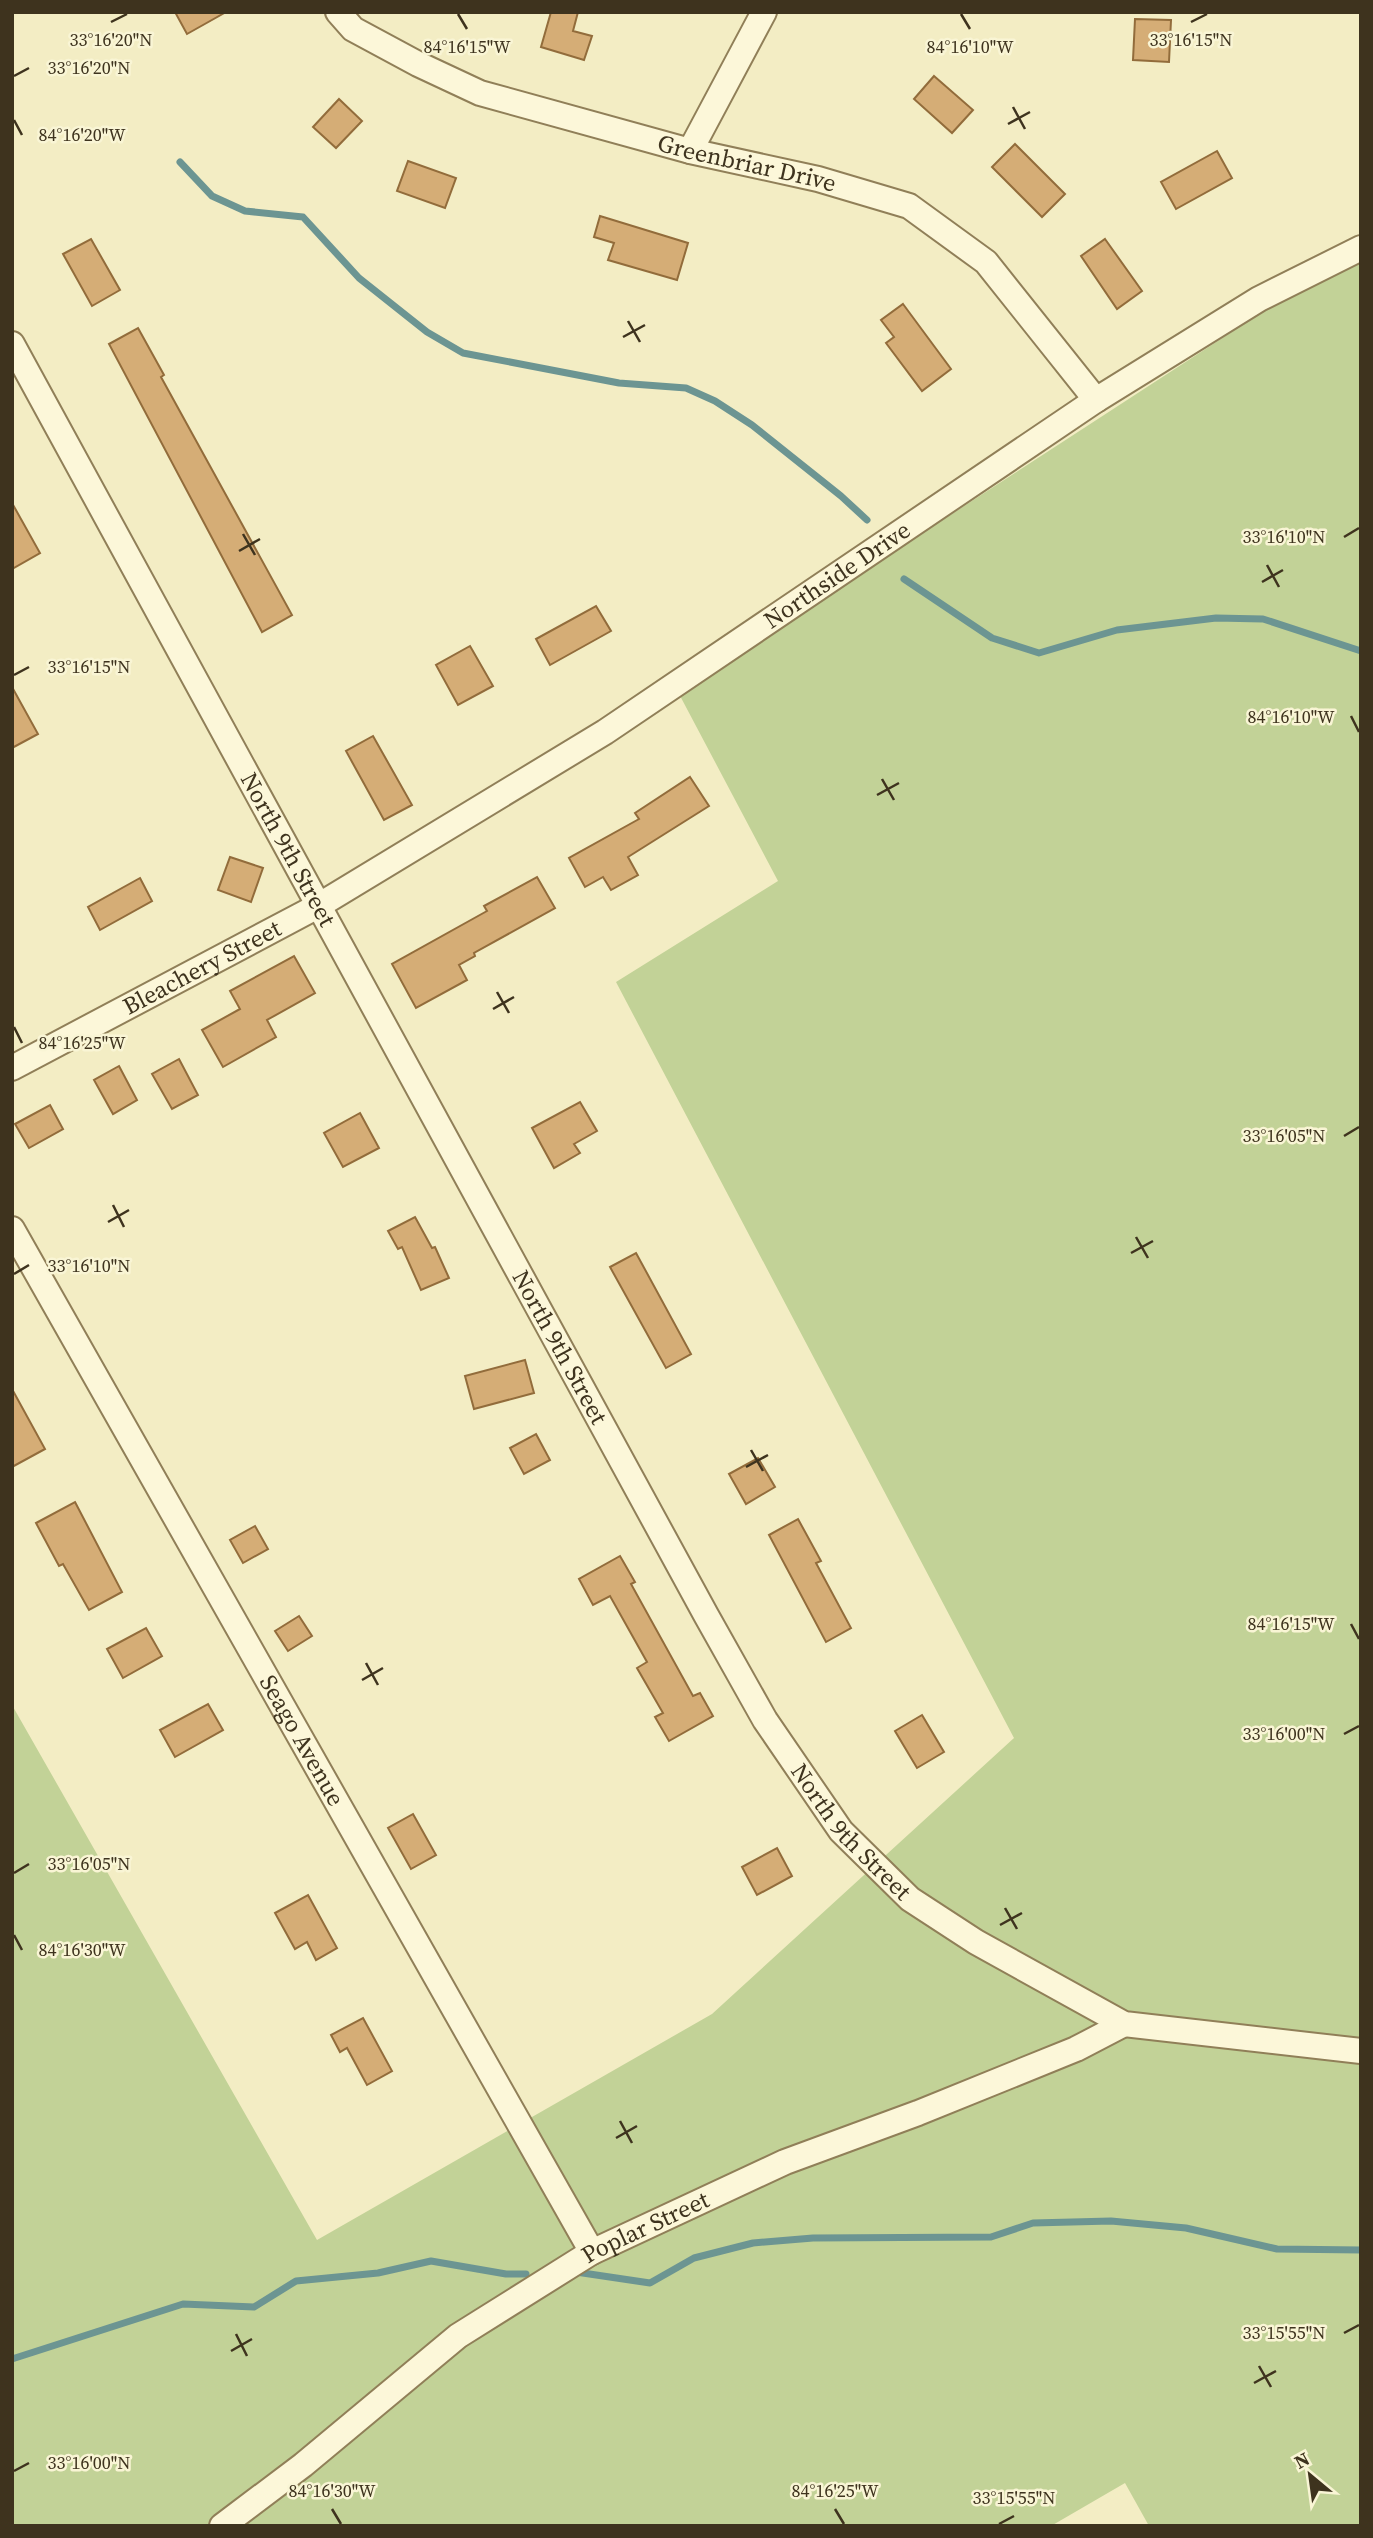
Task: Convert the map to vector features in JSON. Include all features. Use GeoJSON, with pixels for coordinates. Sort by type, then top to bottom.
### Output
{"type":"FeatureCollection","features":[{"type":"Feature","properties":{"kind":"street","name":"Greenbriar Drive"},"geometry":{"type":"LineString","coordinates":[[338,12],[353,29],[480,93],[690,151],[818,179],[909,206],[986,262],[1096,400]]}},
{"type":"Feature","properties":{"kind":"street"},"geometry":{"type":"LineString","coordinates":[[690,151],[764,12]]}},
{"type":"Feature","properties":{"kind":"street","name":"Northside Drive"},"geometry":{"type":"LineString","coordinates":[[318,906],[606,732],[1096,400],[1259,299],[1361,248]]}},
{"type":"Feature","properties":{"kind":"street","name":"North 9th Street"},"geometry":{"type":"LineString","coordinates":[[12,344],[759,1708],[841,1831],[910,1899],[976,1942],[1124,2024],[1361,2051]]}},
{"type":"Feature","properties":{"kind":"street","name":"Bleachery Street"},"geometry":{"type":"LineString","coordinates":[[12,1068],[318,906]]}},
{"type":"Feature","properties":{"kind":"street","name":"Seago Avenue"},"geometry":{"type":"LineString","coordinates":[[12,1229],[592,2252]]}},
{"type":"Feature","properties":{"kind":"street","name":"Poplar Street"},"geometry":{"type":"LineString","coordinates":[[222,2526],[303,2465],[458,2336],[592,2252],[785,2162],[918,2113],[1052,2059],[1124,2024]]}},
{"type":"Feature","properties":{"kind":"green space"},"geometry":{"type":"Polygon","coordinates":[[[1361,248],[1361,2526],[1149,2526],[1125,2483],[1051,2526],[12,2526],[12,1705],[317,2240],[712,2014],[1014,1738],[616,982],[778,881],[678,692],[1361,248]]]}},
{"type":"Feature","properties":{"kind":"building"},"geometry":{"type":"Polygon","coordinates":[[[175,12],[226,12],[187,34],[175,12]]]}},
{"type":"Feature","properties":{"kind":"building"},"geometry":{"type":"Polygon","coordinates":[[[551,12],[578,12],[573,31],[592,36],[584,60],[541,47],[551,12]]]}},
{"type":"Feature","properties":{"kind":"building"},"geometry":{"type":"Polygon","coordinates":[[[1135,19],[1171,20],[1169,62],[1133,60],[1135,19]]]}},
{"type":"Feature","properties":{"kind":"building"},"geometry":{"type":"Polygon","coordinates":[[[934,76],[973,110],[952,133],[914,99],[934,76]]]}},
{"type":"Feature","properties":{"kind":"building"},"geometry":{"type":"Polygon","coordinates":[[[339,99],[362,121],[336,148],[313,127],[339,99]]]}},
{"type":"Feature","properties":{"kind":"building"},"geometry":{"type":"Polygon","coordinates":[[[1015,144],[1065,194],[1042,217],[992,167],[1015,144]]]}},
{"type":"Feature","properties":{"kind":"building"},"geometry":{"type":"Polygon","coordinates":[[[1217,151],[1232,178],[1176,209],[1161,182],[1217,151]]]}},
{"type":"Feature","properties":{"kind":"building"},"geometry":{"type":"Polygon","coordinates":[[[408,161],[456,178],[445,208],[397,191],[408,161]]]}},
{"type":"Feature","properties":{"kind":"building"},"geometry":{"type":"Polygon","coordinates":[[[600,216],[688,243],[677,280],[608,260],[614,243],[594,237],[600,216]]]}},
{"type":"Feature","properties":{"kind":"building"},"geometry":{"type":"Polygon","coordinates":[[[91,239],[120,290],[92,306],[63,254],[91,239]]]}},
{"type":"Feature","properties":{"kind":"building"},"geometry":{"type":"Polygon","coordinates":[[[1105,239],[1142,291],[1117,309],[1081,256],[1105,239]]]}},
{"type":"Feature","properties":{"kind":"building"},"geometry":{"type":"Polygon","coordinates":[[[903,304],[951,369],[922,391],[886,343],[894,337],[881,320],[903,304]]]}},
{"type":"Feature","properties":{"kind":"building"},"geometry":{"type":"Polygon","coordinates":[[[138,328],[164,375],[161,377],[292,615],[262,632],[109,344],[138,328]]]}},
{"type":"Feature","properties":{"kind":"building"},"geometry":{"type":"Polygon","coordinates":[[[12,503],[40,553],[12,569],[12,503]]]}},
{"type":"Feature","properties":{"kind":"building"},"geometry":{"type":"Polygon","coordinates":[[[596,606],[611,631],[550,665],[536,639],[596,606]]]}},
{"type":"Feature","properties":{"kind":"building"},"geometry":{"type":"Polygon","coordinates":[[[470,646],[493,686],[458,705],[436,665],[470,646]]]}},
{"type":"Feature","properties":{"kind":"building"},"geometry":{"type":"Polygon","coordinates":[[[12,687],[38,734],[12,748],[12,687]]]}},
{"type":"Feature","properties":{"kind":"building"},"geometry":{"type":"Polygon","coordinates":[[[373,736],[412,805],[384,820],[346,751],[373,736]]]}},
{"type":"Feature","properties":{"kind":"building"},"geometry":{"type":"Polygon","coordinates":[[[690,777],[709,806],[628,857],[638,875],[611,890],[603,877],[585,887],[569,858],[639,819],[635,813],[690,777]]]}},
{"type":"Feature","properties":{"kind":"building"},"geometry":{"type":"Polygon","coordinates":[[[230,857],[263,868],[251,902],[218,890],[230,857]]]}},
{"type":"Feature","properties":{"kind":"building"},"geometry":{"type":"Polygon","coordinates":[[[537,877],[555,908],[474,953],[475,956],[459,965],[467,980],[416,1008],[392,964],[487,911],[484,906],[537,877]]]}},
{"type":"Feature","properties":{"kind":"building"},"geometry":{"type":"Polygon","coordinates":[[[140,878],[152,901],[100,930],[88,907],[140,878]]]}},
{"type":"Feature","properties":{"kind":"building"},"geometry":{"type":"Polygon","coordinates":[[[294,956],[315,993],[267,1020],[276,1037],[223,1067],[202,1030],[240,1009],[230,991],[294,956]]]}},
{"type":"Feature","properties":{"kind":"building"},"geometry":{"type":"Polygon","coordinates":[[[179,1059],[198,1095],[172,1109],[152,1074],[179,1059]]]}},
{"type":"Feature","properties":{"kind":"building"},"geometry":{"type":"Polygon","coordinates":[[[119,1066],[137,1100],[113,1114],[94,1080],[119,1066]]]}},
{"type":"Feature","properties":{"kind":"building"},"geometry":{"type":"Polygon","coordinates":[[[580,1102],[597,1131],[574,1144],[580,1153],[554,1168],[532,1128],[580,1102]]]}},
{"type":"Feature","properties":{"kind":"building"},"geometry":{"type":"Polygon","coordinates":[[[50,1105],[63,1129],[29,1148],[15,1124],[50,1105]]]}},
{"type":"Feature","properties":{"kind":"building"},"geometry":{"type":"Polygon","coordinates":[[[360,1113],[379,1148],[343,1167],[324,1133],[360,1113]]]}},
{"type":"Feature","properties":{"kind":"building"},"geometry":{"type":"Polygon","coordinates":[[[415,1217],[432,1248],[435,1247],[449,1278],[421,1290],[402,1247],[398,1249],[388,1231],[415,1217]]]}},
{"type":"Feature","properties":{"kind":"building"},"geometry":{"type":"Polygon","coordinates":[[[636,1253],[691,1354],[666,1368],[610,1267],[636,1253]]]}},
{"type":"Feature","properties":{"kind":"building"},"geometry":{"type":"Polygon","coordinates":[[[525,1360],[534,1393],[474,1409],[465,1376],[525,1360]]]}},
{"type":"Feature","properties":{"kind":"building"},"geometry":{"type":"Polygon","coordinates":[[[12,1389],[45,1449],[12,1467],[12,1389]]]}},
{"type":"Feature","properties":{"kind":"building"},"geometry":{"type":"Polygon","coordinates":[[[536,1434],[550,1460],[524,1474],[510,1448],[536,1434]]]}},
{"type":"Feature","properties":{"kind":"building"},"geometry":{"type":"Polygon","coordinates":[[[758,1458],[775,1487],[746,1504],[729,1474],[758,1458]]]}},
{"type":"Feature","properties":{"kind":"building"},"geometry":{"type":"Polygon","coordinates":[[[75,1502],[122,1592],[89,1610],[63,1564],[59,1566],[36,1523],[75,1502]]]}},
{"type":"Feature","properties":{"kind":"building"},"geometry":{"type":"Polygon","coordinates":[[[798,1519],[821,1561],[816,1563],[851,1628],[826,1642],[769,1535],[798,1519]]]}},
{"type":"Feature","properties":{"kind":"building"},"geometry":{"type":"Polygon","coordinates":[[[255,1526],[268,1549],[243,1563],[230,1540],[255,1526]]]}},
{"type":"Feature","properties":{"kind":"building"},"geometry":{"type":"Polygon","coordinates":[[[620,1556],[635,1582],[631,1584],[693,1696],[700,1693],[713,1716],[669,1741],[655,1717],[663,1713],[637,1668],[647,1662],[610,1596],[593,1605],[579,1579],[620,1556]]]}},
{"type":"Feature","properties":{"kind":"building"},"geometry":{"type":"Polygon","coordinates":[[[299,1616],[312,1636],[288,1651],[275,1631],[299,1616]]]}},
{"type":"Feature","properties":{"kind":"building"},"geometry":{"type":"Polygon","coordinates":[[[146,1628],[162,1656],[123,1678],[107,1649],[146,1628]]]}},
{"type":"Feature","properties":{"kind":"building"},"geometry":{"type":"Polygon","coordinates":[[[208,1704],[223,1730],[175,1757],[160,1730],[208,1704]]]}},
{"type":"Feature","properties":{"kind":"building"},"geometry":{"type":"Polygon","coordinates":[[[922,1715],[944,1752],[917,1768],[895,1731],[922,1715]]]}},
{"type":"Feature","properties":{"kind":"building"},"geometry":{"type":"Polygon","coordinates":[[[413,1814],[436,1855],[411,1869],[388,1828],[413,1814]]]}},
{"type":"Feature","properties":{"kind":"building"},"geometry":{"type":"Polygon","coordinates":[[[777,1848],[792,1876],[757,1895],[742,1867],[777,1848]]]}},
{"type":"Feature","properties":{"kind":"building"},"geometry":{"type":"Polygon","coordinates":[[[308,1895],[337,1948],[316,1960],[307,1942],[295,1949],[275,1913],[308,1895]]]}},
{"type":"Feature","properties":{"kind":"building"},"geometry":{"type":"Polygon","coordinates":[[[363,2018],[392,2071],[367,2085],[347,2048],[340,2052],[331,2035],[363,2018]]]}},
{"type":"Feature","properties":{"kind":"waterway"},"geometry":{"type":"LineString","coordinates":[[180,162],[212,196],[245,211],[303,217],[359,278],[427,332],[463,353],[619,383],[686,388],[715,401],[752,425],[867,520]]}},
{"type":"Feature","properties":{"kind":"waterway"},"geometry":{"type":"LineString","coordinates":[[904,579],[992,638],[1039,653],[1117,630],[1216,618],[1263,619],[1361,651]]}},
{"type":"Feature","properties":{"kind":"waterway"},"geometry":{"type":"LineString","coordinates":[[576,2272],[650,2283],[694,2258],[753,2243],[813,2238],[991,2237],[1033,2223],[1111,2221],[1186,2228],[1277,2249],[1361,2250]]}},
{"type":"Feature","properties":{"kind":"waterway"},"geometry":{"type":"LineString","coordinates":[[12,2359],[183,2304],[254,2307],[296,2281],[378,2273],[431,2261],[506,2274],[526,2274]]}}]}
